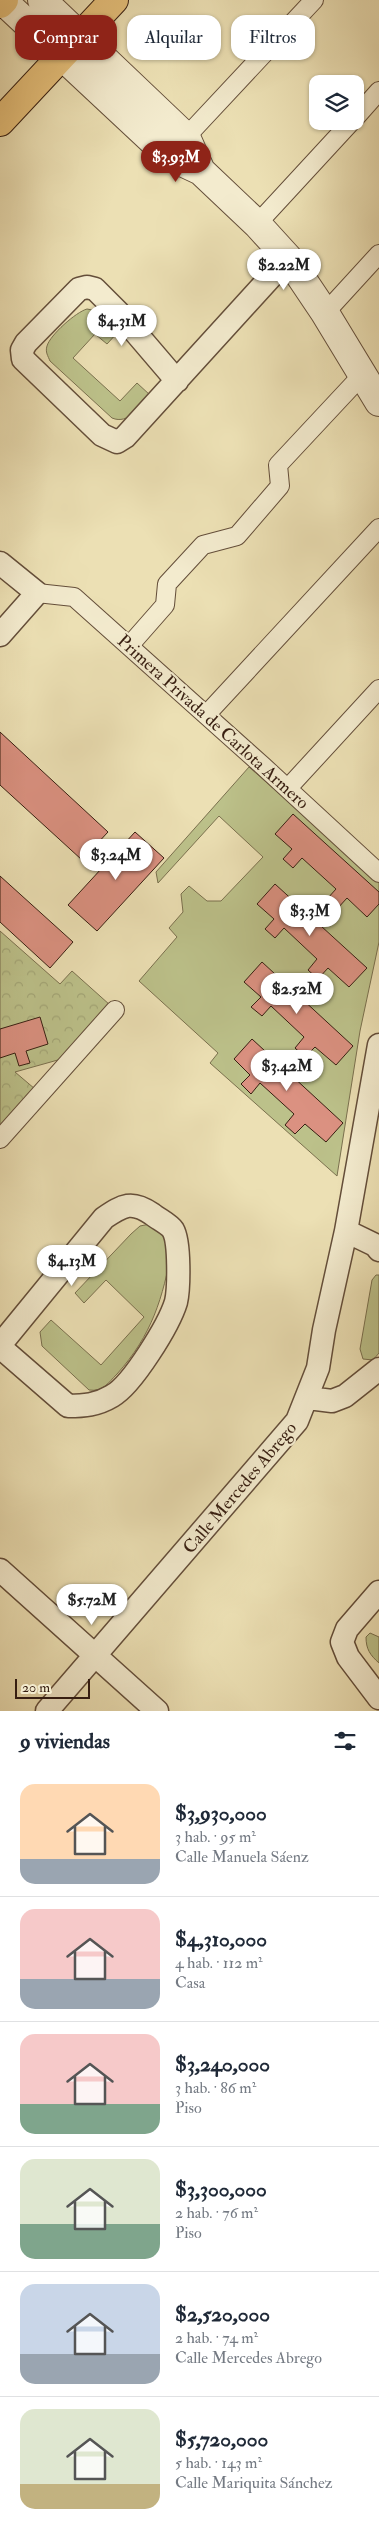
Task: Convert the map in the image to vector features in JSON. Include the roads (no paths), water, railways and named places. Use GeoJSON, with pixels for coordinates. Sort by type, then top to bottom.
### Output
{"type":"FeatureCollection","features":[{"type":"Feature","properties":{"kind":"main road"},"geometry":{"type":"LineString","coordinates":[[100,15],[114,0]]}},
{"type":"Feature","properties":{"kind":"main road"},"geometry":{"type":"LineString","coordinates":[[0,122],[59,60]]}},
{"type":"Feature","properties":{"kind":"street"},"geometry":{"type":"LineString","coordinates":[[42,0],[51,15]]}},
{"type":"Feature","properties":{"kind":"street"},"geometry":{"type":"LineString","coordinates":[[178,146],[314,0]]}},
{"type":"Feature","properties":{"kind":"street"},"geometry":{"type":"LineString","coordinates":[[2,1],[23,15]]}},
{"type":"Feature","properties":{"kind":"street"},"geometry":{"type":"LineString","coordinates":[[85,60],[178,146],[201,171],[257,224],[288,258],[325,313],[379,402]]}},
{"type":"Feature","properties":{"kind":"street"},"geometry":{"type":"LineString","coordinates":[[364,108],[379,91]]}},
{"type":"Feature","properties":{"kind":"street"},"geometry":{"type":"LineString","coordinates":[[257,224],[344,130]]}},
{"type":"Feature","properties":{"kind":"street"},"geometry":{"type":"LineString","coordinates":[[325,313],[379,254]]}},
{"type":"Feature","properties":{"kind":"street"},"geometry":{"type":"LineString","coordinates":[[177,381],[118,312],[95,289],[87,287],[78,289],[26,343],[22,350],[23,359],[102,435],[117,442],[125,437],[177,381],[288,258]]}},
{"type":"Feature","properties":{"kind":"street"},"geometry":{"type":"LineString","coordinates":[[129,646],[166,605],[167,584],[203,544],[237,536],[280,486],[278,465],[363,374]]}},
{"type":"Feature","properties":{"kind":"street"},"geometry":{"type":"LineString","coordinates":[[206,714],[379,528]]}},
{"type":"Feature","properties":{"kind":"street"},"geometry":{"type":"LineString","coordinates":[[0,563],[37,593],[0,635]]}},
{"type":"Feature","properties":{"kind":"street","name":"Primera Privada de Carlota Armero"},"geometry":{"type":"LineString","coordinates":[[37,593],[74,597],[288,788],[379,873]]}},
{"type":"Feature","properties":{"kind":"street"},"geometry":{"type":"LineString","coordinates":[[288,788],[379,689]]}},
{"type":"Feature","properties":{"kind":"street"},"geometry":{"type":"LineString","coordinates":[[0,1139],[115,1010]]}},
{"type":"Feature","properties":{"kind":"street","name":"Calle Mercedes Abrego"},"geometry":{"type":"LineString","coordinates":[[47,1711],[97,1656],[298,1421],[318,1368],[324,1330],[346,1231],[379,1045]]}},
{"type":"Feature","properties":{"kind":"street"},"geometry":{"type":"LineString","coordinates":[[121,1206],[140,1206],[172,1229],[178,1244],[176,1301],[167,1324],[153,1347],[136,1372],[113,1396],[88,1406],[68,1406],[0,1346],[104,1218],[121,1206]]}},
{"type":"Feature","properties":{"kind":"street"},"geometry":{"type":"LineString","coordinates":[[346,1231],[375,1245],[379,1250]]}},
{"type":"Feature","properties":{"kind":"street"},"geometry":{"type":"LineString","coordinates":[[308,1398],[332,1401],[345,1396],[379,1369]]}},
{"type":"Feature","properties":{"kind":"street"},"geometry":{"type":"LineString","coordinates":[[0,1570],[156,1711]]}},
{"type":"Feature","properties":{"kind":"street"},"geometry":{"type":"LineString","coordinates":[[379,1592],[347,1629],[342,1642],[348,1657],[379,1698]]}}]}
